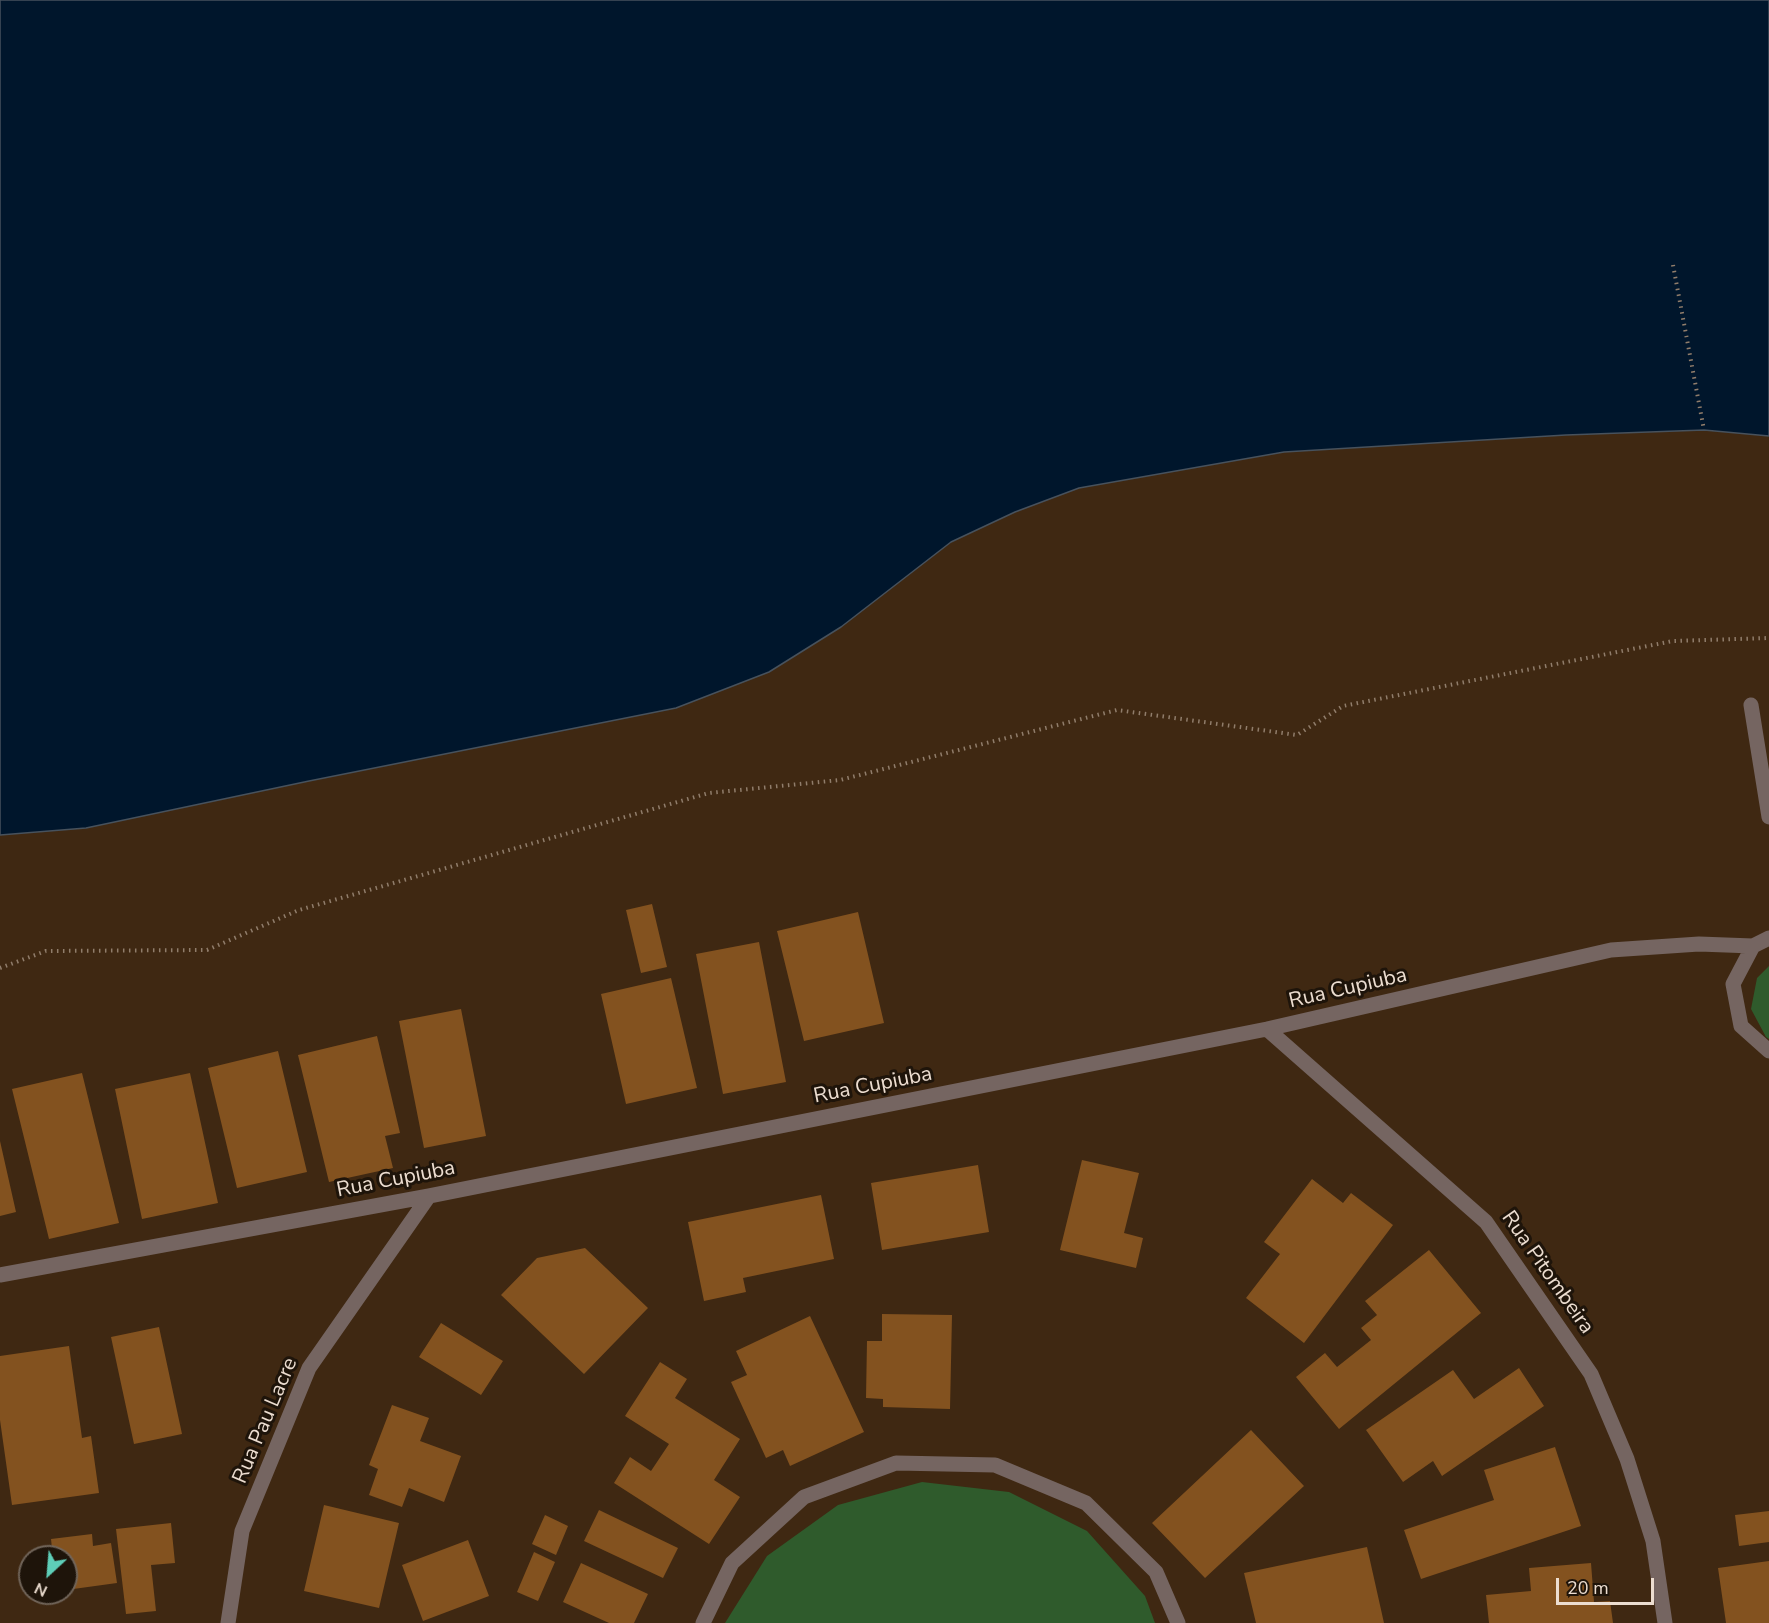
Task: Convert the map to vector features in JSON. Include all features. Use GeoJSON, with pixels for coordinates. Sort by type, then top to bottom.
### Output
{"type":"FeatureCollection","features":[{"type":"Feature","properties":{"kind":"street"},"geometry":{"type":"LineString","coordinates":[[1751,705],[1769,817]]}},
{"type":"Feature","properties":{"kind":"street"},"geometry":{"type":"LineString","coordinates":[[1769,938],[1754,946],[1733,984],[1741,1026],[1769,1051]]}},
{"type":"Feature","properties":{"kind":"street","name":"Rua Cupiuba"},"geometry":{"type":"LineString","coordinates":[[0,1275],[429,1196],[1267,1029],[1611,950],[1699,944],[1754,946]]}},
{"type":"Feature","properties":{"kind":"street","name":"Rua Pitombeira"},"geometry":{"type":"LineString","coordinates":[[1267,1029],[1486,1222],[1591,1374],[1627,1459],[1653,1541],[1665,1623]]}},
{"type":"Feature","properties":{"kind":"street","name":"Rua Pau Lacre"},"geometry":{"type":"LineString","coordinates":[[228,1623],[242,1531],[309,1368],[429,1196]]}},
{"type":"Feature","properties":{"kind":"street"},"geometry":{"type":"LineString","coordinates":[[703,1623],[732,1563],[804,1497],[896,1463],[995,1465],[1086,1503],[1156,1572],[1178,1623]]}},
{"type":"Feature","properties":{"kind":"path"},"geometry":{"type":"LineString","coordinates":[[1673,265],[1704,430]]}},
{"type":"Feature","properties":{"kind":"path"},"geometry":{"type":"LineString","coordinates":[[0,968],[46,951],[207,950],[299,910],[709,793],[840,780],[1117,710],[1297,735],[1343,706],[1673,640],[1769,638]]}},
{"type":"Feature","properties":{"kind":"green space"},"geometry":{"type":"Polygon","coordinates":[[[1769,966],[1769,1039],[1751,1009],[1757,978],[1769,966]]]}},
{"type":"Feature","properties":{"kind":"green space"},"geometry":{"type":"Polygon","coordinates":[[[922,1482],[1009,1492],[1087,1531],[1145,1596],[1155,1623],[725,1623],[767,1556],[838,1505],[922,1482]]]}},
{"type":"Feature","properties":{"kind":"water"},"geometry":{"type":"Polygon","coordinates":[[[0,0],[1769,0],[1769,436],[1704,430],[1566,435],[1284,452],[1079,488],[1015,512],[951,542],[841,627],[769,672],[676,708],[86,828],[0,835],[0,0]]]}},
{"type":"Feature","properties":{"kind":"building"},"geometry":{"type":"Polygon","coordinates":[[[652,904],[667,967],[641,973],[626,910],[652,904]]]}},
{"type":"Feature","properties":{"kind":"building"},"geometry":{"type":"Polygon","coordinates":[[[858,912],[884,1023],[804,1041],[777,931],[858,912]]]}},
{"type":"Feature","properties":{"kind":"building"},"geometry":{"type":"Polygon","coordinates":[[[759,942],[786,1082],[723,1094],[696,954],[759,942]]]}},
{"type":"Feature","properties":{"kind":"building"},"geometry":{"type":"Polygon","coordinates":[[[671,978],[697,1088],[626,1104],[601,994],[671,978]]]}},
{"type":"Feature","properties":{"kind":"building"},"geometry":{"type":"Polygon","coordinates":[[[461,1009],[486,1136],[424,1148],[399,1021],[461,1009]]]}},
{"type":"Feature","properties":{"kind":"building"},"geometry":{"type":"Polygon","coordinates":[[[377,1036],[400,1133],[385,1136],[393,1168],[329,1182],[298,1055],[377,1036]]]}},
{"type":"Feature","properties":{"kind":"building"},"geometry":{"type":"Polygon","coordinates":[[[278,1051],[307,1172],[237,1188],[208,1068],[278,1051]]]}},
{"type":"Feature","properties":{"kind":"building"},"geometry":{"type":"Polygon","coordinates":[[[82,1073],[119,1223],[49,1239],[12,1089],[82,1073]]]}},
{"type":"Feature","properties":{"kind":"building"},"geometry":{"type":"Polygon","coordinates":[[[190,1073],[218,1203],[142,1219],[115,1089],[190,1073]]]}},
{"type":"Feature","properties":{"kind":"building"},"geometry":{"type":"Polygon","coordinates":[[[0,1141],[16,1212],[0,1216],[0,1141]]]}},
{"type":"Feature","properties":{"kind":"building"},"geometry":{"type":"Polygon","coordinates":[[[1082,1160],[1139,1173],[1124,1233],[1143,1238],[1136,1268],[1060,1250],[1082,1160]]]}},
{"type":"Feature","properties":{"kind":"building"},"geometry":{"type":"Polygon","coordinates":[[[978,1165],[989,1232],[882,1250],[871,1183],[978,1165]]]}},
{"type":"Feature","properties":{"kind":"building"},"geometry":{"type":"Polygon","coordinates":[[[1312,1179],[1343,1203],[1351,1193],[1393,1225],[1304,1343],[1246,1298],[1280,1254],[1264,1242],[1312,1179]]]}},
{"type":"Feature","properties":{"kind":"building"},"geometry":{"type":"Polygon","coordinates":[[[821,1195],[834,1259],[743,1278],[746,1292],[704,1301],[688,1222],[821,1195]]]}},
{"type":"Feature","properties":{"kind":"building"},"geometry":{"type":"Polygon","coordinates":[[[585,1248],[648,1308],[584,1374],[501,1295],[537,1258],[585,1248]]]}},
{"type":"Feature","properties":{"kind":"building"},"geometry":{"type":"Polygon","coordinates":[[[1429,1250],[1481,1313],[1339,1429],[1296,1377],[1325,1353],[1337,1367],[1371,1340],[1361,1328],[1377,1315],[1365,1301],[1429,1250]]]}},
{"type":"Feature","properties":{"kind":"building"},"geometry":{"type":"Polygon","coordinates":[[[882,1314],[952,1315],[950,1409],[883,1407],[883,1399],[866,1398],[867,1341],[882,1341],[882,1314]]]}},
{"type":"Feature","properties":{"kind":"building"},"geometry":{"type":"Polygon","coordinates":[[[810,1316],[864,1432],[790,1466],[783,1450],[766,1458],[731,1382],[747,1375],[736,1351],[810,1316]]]}},
{"type":"Feature","properties":{"kind":"building"},"geometry":{"type":"Polygon","coordinates":[[[441,1323],[503,1361],[481,1395],[419,1357],[441,1323]]]}},
{"type":"Feature","properties":{"kind":"building"},"geometry":{"type":"Polygon","coordinates":[[[159,1327],[182,1434],[134,1444],[111,1337],[159,1327]]]}},
{"type":"Feature","properties":{"kind":"building"},"geometry":{"type":"Polygon","coordinates":[[[69,1346],[82,1438],[91,1436],[99,1493],[12,1505],[0,1420],[0,1356],[69,1346]]]}},
{"type":"Feature","properties":{"kind":"building"},"geometry":{"type":"Polygon","coordinates":[[[660,1362],[687,1379],[675,1398],[740,1439],[714,1480],[740,1497],[709,1544],[614,1483],[630,1457],[651,1471],[669,1444],[625,1416],[660,1362]]]}},
{"type":"Feature","properties":{"kind":"building"},"geometry":{"type":"Polygon","coordinates":[[[1519,1368],[1544,1406],[1442,1476],[1433,1461],[1403,1482],[1366,1430],[1453,1370],[1474,1399],[1519,1368]]]}},
{"type":"Feature","properties":{"kind":"building"},"geometry":{"type":"Polygon","coordinates":[[[392,1405],[429,1418],[420,1441],[461,1456],[444,1502],[409,1488],[402,1507],[369,1495],[378,1469],[369,1465],[392,1405]]]}},
{"type":"Feature","properties":{"kind":"building"},"geometry":{"type":"Polygon","coordinates":[[[1251,1430],[1304,1486],[1205,1578],[1152,1523],[1251,1430]]]}},
{"type":"Feature","properties":{"kind":"building"},"geometry":{"type":"Polygon","coordinates":[[[1555,1447],[1581,1526],[1421,1579],[1404,1530],[1494,1500],[1484,1470],[1555,1447]]]}},
{"type":"Feature","properties":{"kind":"building"},"geometry":{"type":"Polygon","coordinates":[[[324,1505],[399,1523],[379,1608],[304,1591],[324,1505]]]}},
{"type":"Feature","properties":{"kind":"building"},"geometry":{"type":"Polygon","coordinates":[[[599,1510],[678,1548],[663,1578],[584,1541],[599,1510]]]}},
{"type":"Feature","properties":{"kind":"building"},"geometry":{"type":"Polygon","coordinates":[[[1769,1511],[1769,1542],[1739,1546],[1735,1515],[1769,1511]]]}},
{"type":"Feature","properties":{"kind":"building"},"geometry":{"type":"Polygon","coordinates":[[[545,1515],[568,1526],[556,1555],[532,1544],[545,1515]]]}},
{"type":"Feature","properties":{"kind":"building"},"geometry":{"type":"Polygon","coordinates":[[[171,1523],[175,1563],[151,1565],[156,1611],[126,1614],[116,1529],[171,1523]]]}},
{"type":"Feature","properties":{"kind":"building"},"geometry":{"type":"Polygon","coordinates":[[[92,1534],[93,1546],[111,1543],[117,1583],[78,1588],[78,1545],[52,1545],[51,1539],[92,1534]]]}},
{"type":"Feature","properties":{"kind":"building"},"geometry":{"type":"Polygon","coordinates":[[[468,1540],[489,1596],[423,1621],[402,1565],[468,1540]]]}},
{"type":"Feature","properties":{"kind":"building"},"geometry":{"type":"Polygon","coordinates":[[[1367,1547],[1384,1623],[1256,1623],[1244,1573],[1367,1547]]]}},
{"type":"Feature","properties":{"kind":"building"},"geometry":{"type":"Polygon","coordinates":[[[534,1552],[555,1562],[538,1601],[517,1592],[534,1552]]]}},
{"type":"Feature","properties":{"kind":"building"},"geometry":{"type":"Polygon","coordinates":[[[1769,1561],[1769,1623],[1726,1623],[1718,1568],[1769,1561]]]}},
{"type":"Feature","properties":{"kind":"building"},"geometry":{"type":"Polygon","coordinates":[[[581,1563],[648,1594],[634,1623],[609,1623],[563,1602],[581,1563]]]}},
{"type":"Feature","properties":{"kind":"building"},"geometry":{"type":"Polygon","coordinates":[[[1591,1563],[1594,1602],[1610,1601],[1613,1623],[1489,1623],[1486,1595],[1531,1591],[1529,1568],[1591,1563]]]}}]}
